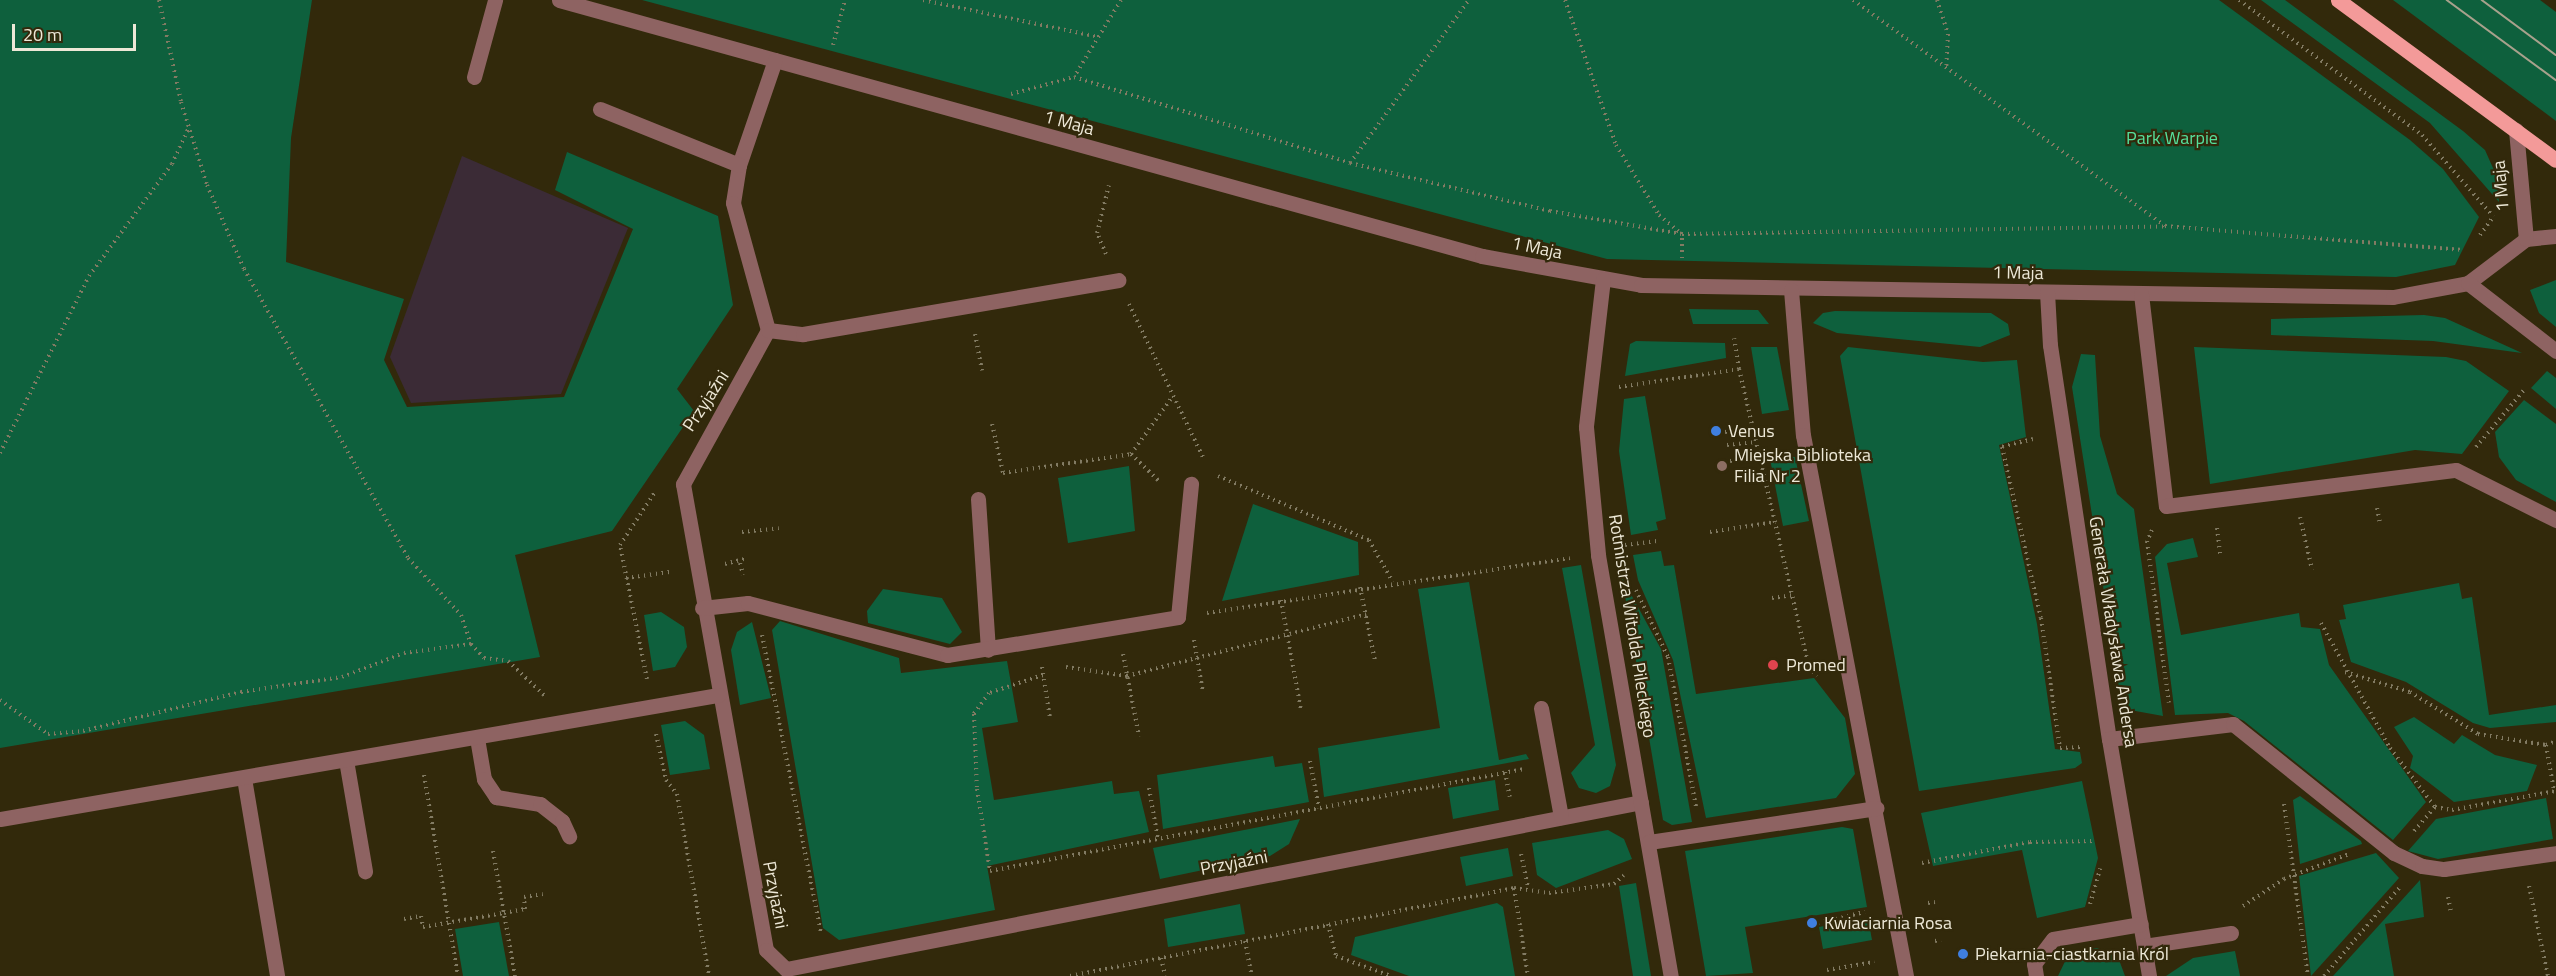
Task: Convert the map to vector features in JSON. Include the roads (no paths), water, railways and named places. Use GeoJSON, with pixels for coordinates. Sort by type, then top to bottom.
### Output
{"type":"FeatureCollection","features":[{"type":"Feature","properties":{"kind":"main road"},"geometry":{"type":"LineString","coordinates":[[2338,0],[2556,160]]}},
{"type":"Feature","properties":{"kind":"street"},"geometry":{"type":"LineString","coordinates":[[474,77],[495,0]]}},
{"type":"Feature","properties":{"kind":"street","name":"1 Maja"},"geometry":{"type":"LineString","coordinates":[[559,0],[1482,256],[1603,279],[1791,290],[2393,297],[2468,283],[2526,239],[2516,130]]}},
{"type":"Feature","properties":{"kind":"street"},"geometry":{"type":"LineString","coordinates":[[774,60],[740,165],[733,203],[768,330],[803,334],[1118,280]]}},
{"type":"Feature","properties":{"kind":"street"},"geometry":{"type":"LineString","coordinates":[[600,109],[740,165]]}},
{"type":"Feature","properties":{"kind":"street"},"geometry":{"type":"LineString","coordinates":[[2526,239],[2556,236]]}},
{"type":"Feature","properties":{"kind":"street","name":"Rotmistrza Witolda Pileckiego"},"geometry":{"type":"LineString","coordinates":[[1603,279],[1586,427],[1598,555],[1671,976]]}},
{"type":"Feature","properties":{"kind":"street"},"geometry":{"type":"LineString","coordinates":[[2468,283],[2556,351]]}},
{"type":"Feature","properties":{"kind":"street"},"geometry":{"type":"LineString","coordinates":[[1791,290],[1803,435],[1876,808],[1906,976]]}},
{"type":"Feature","properties":{"kind":"street","name":"Generała Władysława Andersa"},"geometry":{"type":"LineString","coordinates":[[2047,292],[2050,345],[2109,739],[2149,976]]}},
{"type":"Feature","properties":{"kind":"street"},"geometry":{"type":"LineString","coordinates":[[2141,294],[2166,506],[2456,470],[2556,520]]}},
{"type":"Feature","properties":{"kind":"street","name":"Przyjaźni"},"geometry":{"type":"LineString","coordinates":[[768,330],[682,484],[717,694],[766,950],[786,969],[828,965],[1641,802]]}},
{"type":"Feature","properties":{"kind":"street"},"geometry":{"type":"LineString","coordinates":[[702,608],[748,603],[948,655],[1183,616],[1191,484]]}},
{"type":"Feature","properties":{"kind":"street"},"geometry":{"type":"LineString","coordinates":[[978,499],[988,650]]}},
{"type":"Feature","properties":{"kind":"street"},"geometry":{"type":"LineString","coordinates":[[0,819],[525,730],[717,694]]}},
{"type":"Feature","properties":{"kind":"street"},"geometry":{"type":"LineString","coordinates":[[1541,708],[1561,817]]}},
{"type":"Feature","properties":{"kind":"street"},"geometry":{"type":"LineString","coordinates":[[2109,739],[2233,724],[2290,773],[2394,853],[2444,870],[2523,860],[2556,853]]}},
{"type":"Feature","properties":{"kind":"street"},"geometry":{"type":"LineString","coordinates":[[477,738],[482,763],[496,797],[540,804],[562,821],[569,836]]}},
{"type":"Feature","properties":{"kind":"street"},"geometry":{"type":"LineString","coordinates":[[346,760],[366,871]]}},
{"type":"Feature","properties":{"kind":"street"},"geometry":{"type":"LineString","coordinates":[[244,778],[277,976]]}},
{"type":"Feature","properties":{"kind":"street"},"geometry":{"type":"LineString","coordinates":[[1648,842],[1876,808]]}},
{"type":"Feature","properties":{"kind":"street"},"geometry":{"type":"LineString","coordinates":[[2036,976],[2034,964],[2053,939],[2141,924]]}},
{"type":"Feature","properties":{"kind":"street"},"geometry":{"type":"LineString","coordinates":[[2144,946],[2231,933]]}},
{"type":"Feature","properties":{"kind":"tram line"},"geometry":{"type":"LineString","coordinates":[[2447,0],[2556,80]]}},
{"type":"Feature","properties":{"kind":"tram line"},"geometry":{"type":"LineString","coordinates":[[2482,0],[2556,55]]}},
{"type":"Feature","properties":{"kind":"place","name":"Venus"},"geometry":{"type":"Point","coordinates":[1716,431]}},
{"type":"Feature","properties":{"kind":"place","name":"Miejska Biblioteka Filia Nr 2"},"geometry":{"type":"Point","coordinates":[1722,466]}},
{"type":"Feature","properties":{"kind":"place","name":"Promed"},"geometry":{"type":"Point","coordinates":[1773,665]}},
{"type":"Feature","properties":{"kind":"place","name":"Kwiaciarnia Rosa"},"geometry":{"type":"Point","coordinates":[1812,923]}},
{"type":"Feature","properties":{"kind":"place","name":"Piekarnia-ciastkarnia Król"},"geometry":{"type":"Point","coordinates":[1963,954]}},
{"type":"Feature","properties":{"kind":"park label","name":"Park Warpie"},"geometry":{"type":"Point","coordinates":[2172,138]}}]}
